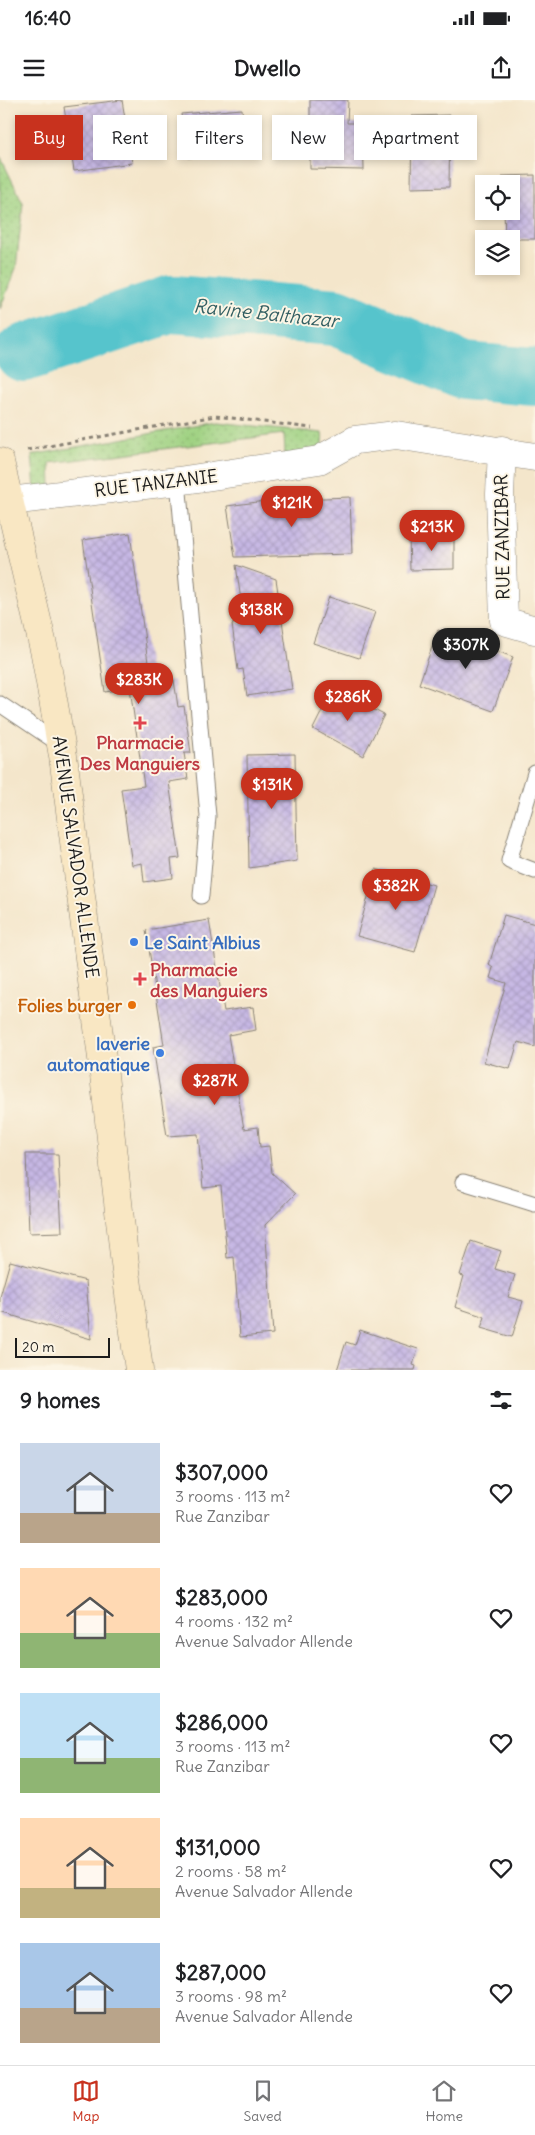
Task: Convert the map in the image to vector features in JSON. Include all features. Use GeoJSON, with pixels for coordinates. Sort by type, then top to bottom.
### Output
{"type":"FeatureCollection","features":[{"type":"Feature","properties":{"kind":"main road","name":"AVENUE SALVADOR ALLENDE"},"geometry":{"type":"LineString","coordinates":[[0,462],[45,654],[62,746],[102,1056],[124,1256],[139,1370]]}},
{"type":"Feature","properties":{"kind":"main road","name":"AVENUE SALVADOR ALLENDE"},"geometry":{"type":"LineString","coordinates":[[124,1256],[128,1370]]}},
{"type":"Feature","properties":{"kind":"street","name":"RUE TANZANIE"},"geometry":{"type":"LineString","coordinates":[[10,501],[178,482],[319,460],[355,440],[396,435],[502,450],[535,457]]}},
{"type":"Feature","properties":{"kind":"street","name":"RUE ZANZIBAR"},"geometry":{"type":"LineString","coordinates":[[502,450],[500,494],[504,621],[535,630]]}},
{"type":"Feature","properties":{"kind":"lane"},"geometry":{"type":"LineString","coordinates":[[178,482],[208,816],[201,896]]}},
{"type":"Feature","properties":{"kind":"lane"},"geometry":{"type":"LineString","coordinates":[[0,704],[62,746]]}},
{"type":"Feature","properties":{"kind":"lane"},"geometry":{"type":"LineString","coordinates":[[535,773],[509,861],[535,871]]}},
{"type":"Feature","properties":{"kind":"lane"},"geometry":{"type":"LineString","coordinates":[[463,1182],[535,1204]]}},
{"type":"Feature","properties":{"kind":"path"},"geometry":{"type":"LineString","coordinates":[[26,450],[215,416],[322,429]]}},
{"type":"Feature","properties":{"kind":"green space"},"geometry":{"type":"Polygon","coordinates":[[[0,156],[23,203],[16,268],[0,309],[0,156]]]}},
{"type":"Feature","properties":{"kind":"green space"},"geometry":{"type":"Polygon","coordinates":[[[215,422],[322,433],[324,449],[285,455],[284,434],[50,463],[51,486],[35,489],[32,455],[215,422]]]}},
{"type":"Feature","properties":{"kind":"building"},"geometry":{"type":"Polygon","coordinates":[[[122,100],[124,115],[93,115],[93,160],[132,160],[132,163],[74,171],[72,160],[83,160],[83,115],[65,115],[64,107],[122,100]]]}},
{"type":"Feature","properties":{"kind":"building"},"geometry":{"type":"Polygon","coordinates":[[[310,100],[348,100],[347,123],[354,123],[354,160],[364,160],[364,170],[310,169],[310,160],[344,160],[344,115],[310,115],[310,100]]]}},
{"type":"Feature","properties":{"kind":"building"},"geometry":{"type":"Polygon","coordinates":[[[242,109],[243,115],[181,115],[242,109]]]}},
{"type":"Feature","properties":{"kind":"building"},"geometry":{"type":"Polygon","coordinates":[[[411,160],[449,160],[449,187],[411,188],[411,160]]]}},
{"type":"Feature","properties":{"kind":"building"},"geometry":{"type":"Polygon","coordinates":[[[520,175],[535,175],[535,239],[520,239],[520,230],[505,230],[504,220],[520,220],[520,175]]]}},
{"type":"Feature","properties":{"kind":"building"},"geometry":{"type":"Polygon","coordinates":[[[350,497],[352,554],[235,557],[227,506],[273,500],[350,497]]]}},
{"type":"Feature","properties":{"kind":"building"},"geometry":{"type":"Polygon","coordinates":[[[130,533],[151,684],[174,680],[178,707],[184,706],[191,753],[184,753],[188,779],[169,782],[180,858],[171,859],[173,878],[144,882],[142,863],[132,865],[121,789],[144,786],[130,688],[105,692],[83,540],[130,533]]]}},
{"type":"Feature","properties":{"kind":"building"},"geometry":{"type":"Polygon","coordinates":[[[454,535],[454,569],[410,570],[409,536],[454,535]]]}},
{"type":"Feature","properties":{"kind":"building"},"geometry":{"type":"Polygon","coordinates":[[[236,565],[276,579],[292,689],[247,696],[243,669],[238,670],[232,624],[244,622],[236,565]]]}},
{"type":"Feature","properties":{"kind":"building"},"geometry":{"type":"Polygon","coordinates":[[[329,597],[375,612],[359,658],[313,643],[329,597]]]}},
{"type":"Feature","properties":{"kind":"building"},"geometry":{"type":"Polygon","coordinates":[[[438,630],[513,657],[493,711],[419,684],[438,630]]]}},
{"type":"Feature","properties":{"kind":"building"},"geometry":{"type":"Polygon","coordinates":[[[333,689],[384,715],[363,756],[313,729],[333,689]]]}},
{"type":"Feature","properties":{"kind":"building"},"geometry":{"type":"Polygon","coordinates":[[[295,754],[297,861],[249,868],[247,755],[295,754]]]}},
{"type":"Feature","properties":{"kind":"building"},"geometry":{"type":"Polygon","coordinates":[[[376,869],[434,885],[415,952],[357,936],[376,869]]]}},
{"type":"Feature","properties":{"kind":"building"},"geometry":{"type":"Polygon","coordinates":[[[504,915],[535,924],[535,1047],[518,1042],[510,1069],[484,1062],[506,983],[490,978],[493,968],[489,965],[504,915]]]}},
{"type":"Feature","properties":{"kind":"building"},"geometry":{"type":"Polygon","coordinates":[[[209,920],[224,1011],[253,1007],[256,1030],[228,1035],[244,1129],[258,1127],[260,1147],[269,1146],[272,1173],[295,1194],[265,1225],[273,1334],[240,1337],[234,1257],[227,1258],[221,1186],[203,1188],[198,1134],[167,1136],[153,1047],[164,1045],[146,930],[209,920]]]}},
{"type":"Feature","properties":{"kind":"building"},"geometry":{"type":"Polygon","coordinates":[[[26,1154],[58,1154],[62,1232],[29,1233],[26,1154]]]}},
{"type":"Feature","properties":{"kind":"building"},"geometry":{"type":"Polygon","coordinates":[[[471,1241],[501,1251],[495,1269],[515,1275],[508,1297],[523,1301],[512,1337],[481,1328],[485,1317],[455,1307],[464,1276],[460,1275],[471,1241]]]}},
{"type":"Feature","properties":{"kind":"building"},"geometry":{"type":"Polygon","coordinates":[[[10,1261],[86,1281],[91,1339],[0,1312],[0,1297],[10,1261]]]}},
{"type":"Feature","properties":{"kind":"building"},"geometry":{"type":"Polygon","coordinates":[[[360,1330],[418,1349],[413,1365],[416,1366],[415,1370],[337,1370],[346,1342],[355,1345],[360,1330]]]}},
{"type":"Feature","properties":{"kind":"waterway","name":"Ravine Balthazar"},"geometry":{"type":"LineString","coordinates":[[24,353],[172,304],[336,317],[464,371],[535,377]]}},
{"type":"Feature","properties":{"kind":"place","name":"Pharmacie Des Manguiers"},"geometry":{"type":"Point","coordinates":[140,723]}},
{"type":"Feature","properties":{"kind":"place","name":"Le Saint Albius"},"geometry":{"type":"Point","coordinates":[134,942]}},
{"type":"Feature","properties":{"kind":"place","name":"Pharmacie des Manguiers"},"geometry":{"type":"Point","coordinates":[140,979]}},
{"type":"Feature","properties":{"kind":"place","name":"Folies burger"},"geometry":{"type":"Point","coordinates":[132,1005]}},
{"type":"Feature","properties":{"kind":"place","name":"laverie automatique"},"geometry":{"type":"Point","coordinates":[160,1053]}}]}
